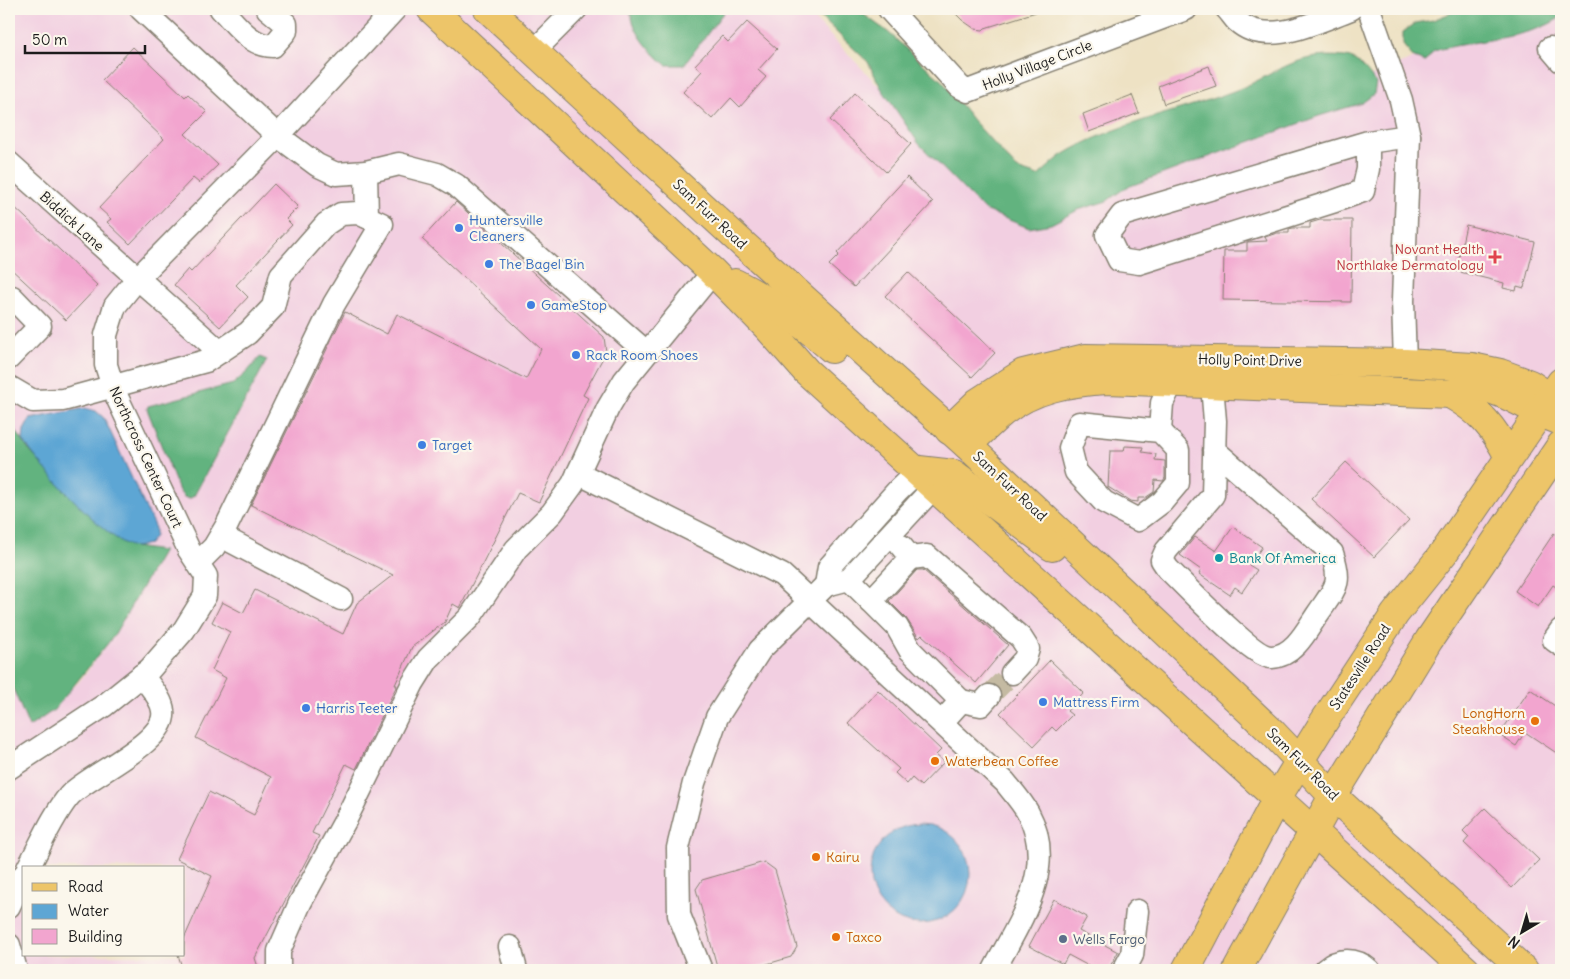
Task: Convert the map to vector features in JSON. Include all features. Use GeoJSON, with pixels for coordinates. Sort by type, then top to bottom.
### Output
{"type":"FeatureCollection","features":[{"type":"Feature","properties":{"kind":"main road"},"geometry":{"type":"LineString","coordinates":[[431,9],[713,272],[770,329],[806,371],[927,478],[1466,970]]}},
{"type":"Feature","properties":{"kind":"main road","name":"Sam Furr Road"},"geometry":{"type":"LineString","coordinates":[[488,9],[744,245],[958,438],[1272,732],[1333,796],[1524,970]]}},
{"type":"Feature","properties":{"kind":"main road"},"geometry":{"type":"LineString","coordinates":[[713,272],[765,299],[813,332],[902,414],[926,432],[937,437],[958,438]]}},
{"type":"Feature","properties":{"kind":"main road","name":"Holly Point Drive"},"geometry":{"type":"LineString","coordinates":[[958,438],[978,402],[1023,373],[1085,358],[1405,363],[1472,367],[1500,373],[1530,384],[1555,405]]}},
{"type":"Feature","properties":{"kind":"main road"},"geometry":{"type":"LineString","coordinates":[[1212,385],[1317,375],[1383,375],[1402,370],[1405,363]]}},
{"type":"Feature","properties":{"kind":"main road","name":"Holly Point Drive"},"geometry":{"type":"LineString","coordinates":[[958,438],[1001,414],[1020,400],[1047,388],[1072,382],[1108,380],[1450,394],[1474,387],[1555,405]]}},
{"type":"Feature","properties":{"kind":"main road"},"geometry":{"type":"LineString","coordinates":[[1450,394],[1468,404],[1490,425],[1509,457]]}},
{"type":"Feature","properties":{"kind":"main road","name":"Statesville Road"},"geometry":{"type":"LineString","coordinates":[[1186,970],[1277,798],[1395,614],[1443,554],[1509,457],[1555,405]]}},
{"type":"Feature","properties":{"kind":"main road"},"geometry":{"type":"LineString","coordinates":[[1237,970],[1333,796],[1429,640],[1561,445]]}},
{"type":"Feature","properties":{"kind":"main road"},"geometry":{"type":"LineString","coordinates":[[927,478],[942,471],[960,477],[1167,635]]}},
{"type":"Feature","properties":{"kind":"street"},"geometry":{"type":"LineString","coordinates":[[141,9],[278,136],[317,165],[336,174],[366,172],[399,164],[437,174],[456,185],[646,352]]}},
{"type":"Feature","properties":{"kind":"street"},"geometry":{"type":"LineString","coordinates":[[221,9],[252,40],[264,46],[273,46],[286,31],[286,24],[268,9]]}},
{"type":"Feature","properties":{"kind":"street","name":"Northcross Center Court"},"geometry":{"type":"LineString","coordinates":[[9,768],[105,705],[142,676],[184,630],[206,596],[206,576],[189,550],[113,386],[106,365],[106,335],[115,306],[136,280],[278,136],[395,9]]}},
{"type":"Feature","properties":{"kind":"street"},"geometry":{"type":"LineString","coordinates":[[534,51],[576,9]]}},
{"type":"Feature","properties":{"kind":"street","name":"Holly Village Circle"},"geometry":{"type":"LineString","coordinates":[[888,9],[960,87],[968,91],[1186,9]]}},
{"type":"Feature","properties":{"kind":"street"},"geometry":{"type":"LineString","coordinates":[[1227,9],[1237,21],[1247,27],[1265,32],[1288,30],[1351,9]]}},
{"type":"Feature","properties":{"kind":"street"},"geometry":{"type":"LineString","coordinates":[[1369,9],[1401,100],[1408,136],[1403,301],[1405,363]]}},
{"type":"Feature","properties":{"kind":"street"},"geometry":{"type":"LineString","coordinates":[[1368,142],[1368,169],[1363,191],[1139,262],[1119,260],[1107,235],[1122,215],[1368,142],[1408,136]]}},
{"type":"Feature","properties":{"kind":"street","name":"Biddick Lane"},"geometry":{"type":"LineString","coordinates":[[9,163],[136,280],[220,352]]}},
{"type":"Feature","properties":{"kind":"street"},"geometry":{"type":"LineString","coordinates":[[366,172],[367,217]]}},
{"type":"Feature","properties":{"kind":"street"},"geometry":{"type":"LineString","coordinates":[[9,387],[33,401],[63,400],[206,361],[248,333],[273,307],[281,275],[326,224],[341,214],[358,213],[382,224],[334,304],[221,536],[214,547],[198,563]]}},
{"type":"Feature","properties":{"kind":"street"},"geometry":{"type":"LineString","coordinates":[[279,970],[279,950],[300,902],[346,819],[413,683],[428,659],[470,617],[516,549],[552,513],[578,473],[608,408],[624,381],[713,272]]}},
{"type":"Feature","properties":{"kind":"street"},"geometry":{"type":"LineString","coordinates":[[9,300],[12,297],[40,326],[9,358]]}},
{"type":"Feature","properties":{"kind":"street"},"geometry":{"type":"LineString","coordinates":[[1160,431],[1079,423],[1070,448],[1076,472],[1104,502],[1138,520],[1162,502],[1178,482],[1178,450],[1160,431],[1162,403],[1172,383]]}},
{"type":"Feature","properties":{"kind":"street"},"geometry":{"type":"LineString","coordinates":[[1212,385],[1215,422],[1214,450],[1213,496],[1166,551],[1162,560],[1168,569],[1245,642],[1260,653],[1270,657],[1282,654],[1299,642],[1337,586],[1338,570],[1332,553],[1214,450]]}},
{"type":"Feature","properties":{"kind":"street"},"geometry":{"type":"LineString","coordinates":[[578,473],[772,569],[795,585],[819,593],[890,674],[1006,782],[1028,813],[1039,842],[1039,871],[1030,898],[994,970]]}},
{"type":"Feature","properties":{"kind":"street"},"geometry":{"type":"LineString","coordinates":[[701,970],[679,915],[678,848],[694,783],[717,718],[756,657],[819,593],[849,580],[891,534],[927,478]]}},
{"type":"Feature","properties":{"kind":"street"},"geometry":{"type":"LineString","coordinates":[[819,593],[829,567],[898,490],[927,478]]}},
{"type":"Feature","properties":{"kind":"street"},"geometry":{"type":"LineString","coordinates":[[891,534],[911,558]]}},
{"type":"Feature","properties":{"kind":"street"},"geometry":{"type":"LineString","coordinates":[[221,536],[341,599]]}},
{"type":"Feature","properties":{"kind":"street"},"geometry":{"type":"LineString","coordinates":[[871,601],[911,558],[927,556],[1021,638],[1028,649],[1025,659],[1012,673]]}},
{"type":"Feature","properties":{"kind":"street"},"geometry":{"type":"LineString","coordinates":[[849,580],[897,627],[910,650],[961,702],[981,705],[989,696]]}},
{"type":"Feature","properties":{"kind":"street"},"geometry":{"type":"LineString","coordinates":[[1561,630],[1554,640],[1561,645]]}},
{"type":"Feature","properties":{"kind":"street"},"geometry":{"type":"LineString","coordinates":[[890,674],[910,650]]}},
{"type":"Feature","properties":{"kind":"street"},"geometry":{"type":"LineString","coordinates":[[29,866],[69,797],[81,785],[137,750],[161,725],[164,713],[162,703],[142,676]]}},
{"type":"Feature","properties":{"kind":"street"},"geometry":{"type":"LineString","coordinates":[[942,722],[961,702]]}},
{"type":"Feature","properties":{"kind":"street"},"geometry":{"type":"LineString","coordinates":[[9,906],[22,879]]}},
{"type":"Feature","properties":{"kind":"street"},"geometry":{"type":"LineString","coordinates":[[1124,970],[1132,955],[1137,911]]}},
{"type":"Feature","properties":{"kind":"street"},"geometry":{"type":"LineString","coordinates":[[9,945],[16,970]]}},
{"type":"Feature","properties":{"kind":"street"},"geometry":{"type":"LineString","coordinates":[[510,947],[516,970]]}},
{"type":"Feature","properties":{"kind":"street"},"geometry":{"type":"LineString","coordinates":[[1325,970],[1333,963],[1348,960],[1363,965],[1369,970]]}},
{"type":"Feature","properties":{"kind":"shaded area"},"geometry":{"type":"Polygon","coordinates":[[[9,9],[805,9],[989,201],[1077,199],[1429,52],[1561,9],[1561,970],[9,970],[9,679],[29,727],[79,682],[113,637],[162,552],[134,547],[28,449],[9,420],[9,9]]]}},
{"type":"Feature","properties":{"kind":"green space"},"geometry":{"type":"Polygon","coordinates":[[[630,9],[726,9],[684,65],[666,65],[642,40],[630,9]]]}},
{"type":"Feature","properties":{"kind":"green space"},"geometry":{"type":"Polygon","coordinates":[[[812,9],[856,9],[888,32],[943,82],[972,119],[1017,169],[1038,176],[1061,156],[1101,135],[1231,92],[1297,61],[1327,56],[1350,58],[1363,67],[1376,83],[1374,94],[1362,103],[1319,116],[1125,188],[1107,201],[1078,210],[1051,224],[1029,228],[984,210],[919,144],[881,88],[868,62],[812,9]]]}},
{"type":"Feature","properties":{"kind":"green space"},"geometry":{"type":"Polygon","coordinates":[[[1461,9],[1561,9],[1561,17],[1534,30],[1517,35],[1434,51],[1425,62],[1414,58],[1403,45],[1403,32],[1416,23],[1433,20],[1461,9]]]}},
{"type":"Feature","properties":{"kind":"green space"},"geometry":{"type":"Polygon","coordinates":[[[260,357],[267,360],[194,496],[189,499],[184,497],[179,491],[147,409],[148,406],[233,384],[260,357]]]}},
{"type":"Feature","properties":{"kind":"green space"},"geometry":{"type":"Polygon","coordinates":[[[9,420],[28,449],[78,504],[111,534],[134,547],[163,551],[113,637],[54,710],[29,727],[9,679],[9,420]]]}},
{"type":"Feature","properties":{"kind":"water"},"geometry":{"type":"Polygon","coordinates":[[[85,408],[96,411],[104,418],[155,528],[155,536],[149,544],[133,547],[122,542],[107,531],[57,483],[23,440],[24,430],[30,419],[85,408]]]}},
{"type":"Feature","properties":{"kind":"water"},"geometry":{"type":"Polygon","coordinates":[[[920,824],[939,827],[956,838],[967,855],[970,874],[967,893],[956,910],[939,921],[920,924],[901,921],[884,910],[873,893],[870,874],[873,855],[884,838],[901,827],[920,824]]]}},
{"type":"Feature","properties":{"kind":"building"},"geometry":{"type":"Polygon","coordinates":[[[951,9],[1039,9],[1039,11],[983,30],[975,29],[951,9]]]}},
{"type":"Feature","properties":{"kind":"building"},"geometry":{"type":"Polygon","coordinates":[[[747,22],[777,49],[758,70],[766,77],[740,107],[731,98],[712,119],[683,92],[702,71],[695,65],[722,36],[728,42],[747,22]]]}},
{"type":"Feature","properties":{"kind":"building"},"geometry":{"type":"Polygon","coordinates":[[[133,47],[185,97],[188,94],[207,112],[185,134],[218,165],[199,183],[193,178],[130,244],[107,222],[111,219],[99,208],[164,139],[102,80],[133,47]]]}},
{"type":"Feature","properties":{"kind":"building"},"geometry":{"type":"Polygon","coordinates":[[[1209,66],[1216,86],[1164,104],[1158,86],[1209,66]]]}},
{"type":"Feature","properties":{"kind":"building"},"geometry":{"type":"Polygon","coordinates":[[[855,93],[911,144],[886,172],[830,120],[855,93]]]}},
{"type":"Feature","properties":{"kind":"building"},"geometry":{"type":"Polygon","coordinates":[[[1132,95],[1139,113],[1089,132],[1083,114],[1132,95]]]}},
{"type":"Feature","properties":{"kind":"building"},"geometry":{"type":"Polygon","coordinates":[[[907,177],[933,202],[854,287],[829,265],[839,255],[837,253],[907,177]]]}},
{"type":"Feature","properties":{"kind":"building"},"geometry":{"type":"Polygon","coordinates":[[[274,184],[298,207],[286,219],[292,225],[236,285],[248,297],[220,327],[174,285],[188,269],[191,272],[274,184]]]}},
{"type":"Feature","properties":{"kind":"building"},"geometry":{"type":"Polygon","coordinates":[[[9,202],[98,286],[66,320],[9,267],[9,202]]]}},
{"type":"Feature","properties":{"kind":"building"},"geometry":{"type":"Polygon","coordinates":[[[456,202],[604,337],[606,352],[583,395],[588,398],[539,502],[518,493],[460,608],[453,604],[445,622],[412,647],[395,685],[397,685],[356,769],[346,764],[312,833],[319,836],[255,958],[259,970],[183,970],[178,956],[185,956],[185,937],[212,876],[177,859],[209,792],[254,815],[271,777],[196,738],[226,678],[212,670],[230,632],[212,622],[222,602],[243,613],[255,590],[343,634],[357,603],[393,575],[251,505],[345,312],[387,334],[397,314],[526,379],[541,349],[422,239],[456,202]]]}},
{"type":"Feature","properties":{"kind":"building"},"geometry":{"type":"Polygon","coordinates":[[[1320,220],[1352,220],[1351,302],[1223,300],[1224,251],[1247,251],[1247,242],[1267,241],[1265,237],[1277,233],[1289,233],[1289,229],[1293,228],[1310,228],[1310,223],[1320,220]]]}},
{"type":"Feature","properties":{"kind":"building","name":"Novant Health Northlake Dermatology"},"geometry":{"type":"Polygon","coordinates":[[[1466,225],[1535,242],[1524,288],[1517,286],[1516,291],[1503,288],[1504,283],[1456,271],[1466,225]]]}},
{"type":"Feature","properties":{"kind":"building"},"geometry":{"type":"Polygon","coordinates":[[[908,272],[995,353],[972,377],[885,296],[908,272]]]}},
{"type":"Feature","properties":{"kind":"building"},"geometry":{"type":"Polygon","coordinates":[[[1125,446],[1143,447],[1142,452],[1156,454],[1155,460],[1165,461],[1165,478],[1163,481],[1155,480],[1154,492],[1145,498],[1138,498],[1138,502],[1130,501],[1108,487],[1110,451],[1124,451],[1125,446]]]}},
{"type":"Feature","properties":{"kind":"building"},"geometry":{"type":"Polygon","coordinates":[[[1346,462],[1409,520],[1374,557],[1311,499],[1346,462]]]}},
{"type":"Feature","properties":{"kind":"building","name":"Bank Of America"},"geometry":{"type":"Polygon","coordinates":[[[1233,527],[1262,547],[1249,565],[1257,570],[1242,592],[1235,587],[1230,595],[1199,574],[1201,570],[1180,555],[1195,537],[1216,551],[1233,527]]]}},
{"type":"Feature","properties":{"kind":"building"},"geometry":{"type":"Polygon","coordinates":[[[1554,533],[1561,539],[1561,579],[1556,587],[1553,585],[1538,607],[1515,591],[1554,533]]]}},
{"type":"Feature","properties":{"kind":"building"},"geometry":{"type":"Polygon","coordinates":[[[917,570],[923,570],[1008,645],[976,683],[922,635],[919,638],[906,618],[889,601],[917,570]]]}},
{"type":"Feature","properties":{"kind":"building","name":"Mattress Firm"},"geometry":{"type":"Polygon","coordinates":[[[1050,660],[1084,693],[1067,711],[1072,715],[1056,731],[1052,727],[1034,746],[1000,713],[1050,660]]]}},
{"type":"Feature","properties":{"kind":"building","name":"LongHorn Steakhouse"},"geometry":{"type":"Polygon","coordinates":[[[1530,689],[1561,710],[1561,756],[1525,732],[1516,746],[1499,735],[1530,689]]]}},
{"type":"Feature","properties":{"kind":"building"},"geometry":{"type":"Polygon","coordinates":[[[878,690],[941,750],[936,755],[944,762],[921,786],[912,778],[907,784],[895,773],[899,769],[848,723],[878,690]]]}},
{"type":"Feature","properties":{"kind":"building"},"geometry":{"type":"Polygon","coordinates":[[[1485,808],[1539,860],[1512,888],[1464,843],[1469,837],[1463,831],[1485,808]]]}},
{"type":"Feature","properties":{"kind":"building"},"geometry":{"type":"Polygon","coordinates":[[[764,862],[775,870],[797,947],[791,957],[747,970],[718,970],[696,889],[702,880],[764,862]]]}},
{"type":"Feature","properties":{"kind":"building","name":"Wells Fargo"},"geometry":{"type":"Polygon","coordinates":[[[1054,899],[1087,917],[1079,931],[1118,952],[1108,970],[1096,970],[1068,955],[1063,964],[1029,946],[1054,899]]]}},
{"type":"Feature","properties":{"kind":"tunnel"},"geometry":{"type":"LineString","coordinates":[[989,696],[1012,673]]}},
{"type":"Feature","properties":{"kind":"place","name":"Huntersville Cleaners"},"geometry":{"type":"Point","coordinates":[459,228]}},
{"type":"Feature","properties":{"kind":"place","name":"Novant Health Northlake Dermatology"},"geometry":{"type":"Point","coordinates":[1495,257]}},
{"type":"Feature","properties":{"kind":"place","name":"The Bagel Bin"},"geometry":{"type":"Point","coordinates":[489,264]}},
{"type":"Feature","properties":{"kind":"place","name":"GameStop"},"geometry":{"type":"Point","coordinates":[531,305]}},
{"type":"Feature","properties":{"kind":"place","name":"Rack Room Shoes"},"geometry":{"type":"Point","coordinates":[576,355]}},
{"type":"Feature","properties":{"kind":"place","name":"Target"},"geometry":{"type":"Point","coordinates":[422,445]}},
{"type":"Feature","properties":{"kind":"place","name":"Bank Of America"},"geometry":{"type":"Point","coordinates":[1219,558]}},
{"type":"Feature","properties":{"kind":"place","name":"Mattress Firm"},"geometry":{"type":"Point","coordinates":[1043,702]}},
{"type":"Feature","properties":{"kind":"place","name":"Harris Teeter"},"geometry":{"type":"Point","coordinates":[306,708]}},
{"type":"Feature","properties":{"kind":"place","name":"LongHorn Steakhouse"},"geometry":{"type":"Point","coordinates":[1535,721]}},
{"type":"Feature","properties":{"kind":"place","name":"Waterbean Coffee"},"geometry":{"type":"Point","coordinates":[935,761]}},
{"type":"Feature","properties":{"kind":"place","name":"Kairu"},"geometry":{"type":"Point","coordinates":[816,857]}},
{"type":"Feature","properties":{"kind":"place","name":"Taxco"},"geometry":{"type":"Point","coordinates":[836,937]}},
{"type":"Feature","properties":{"kind":"place","name":"Wells Fargo"},"geometry":{"type":"Point","coordinates":[1063,939]}}]}
